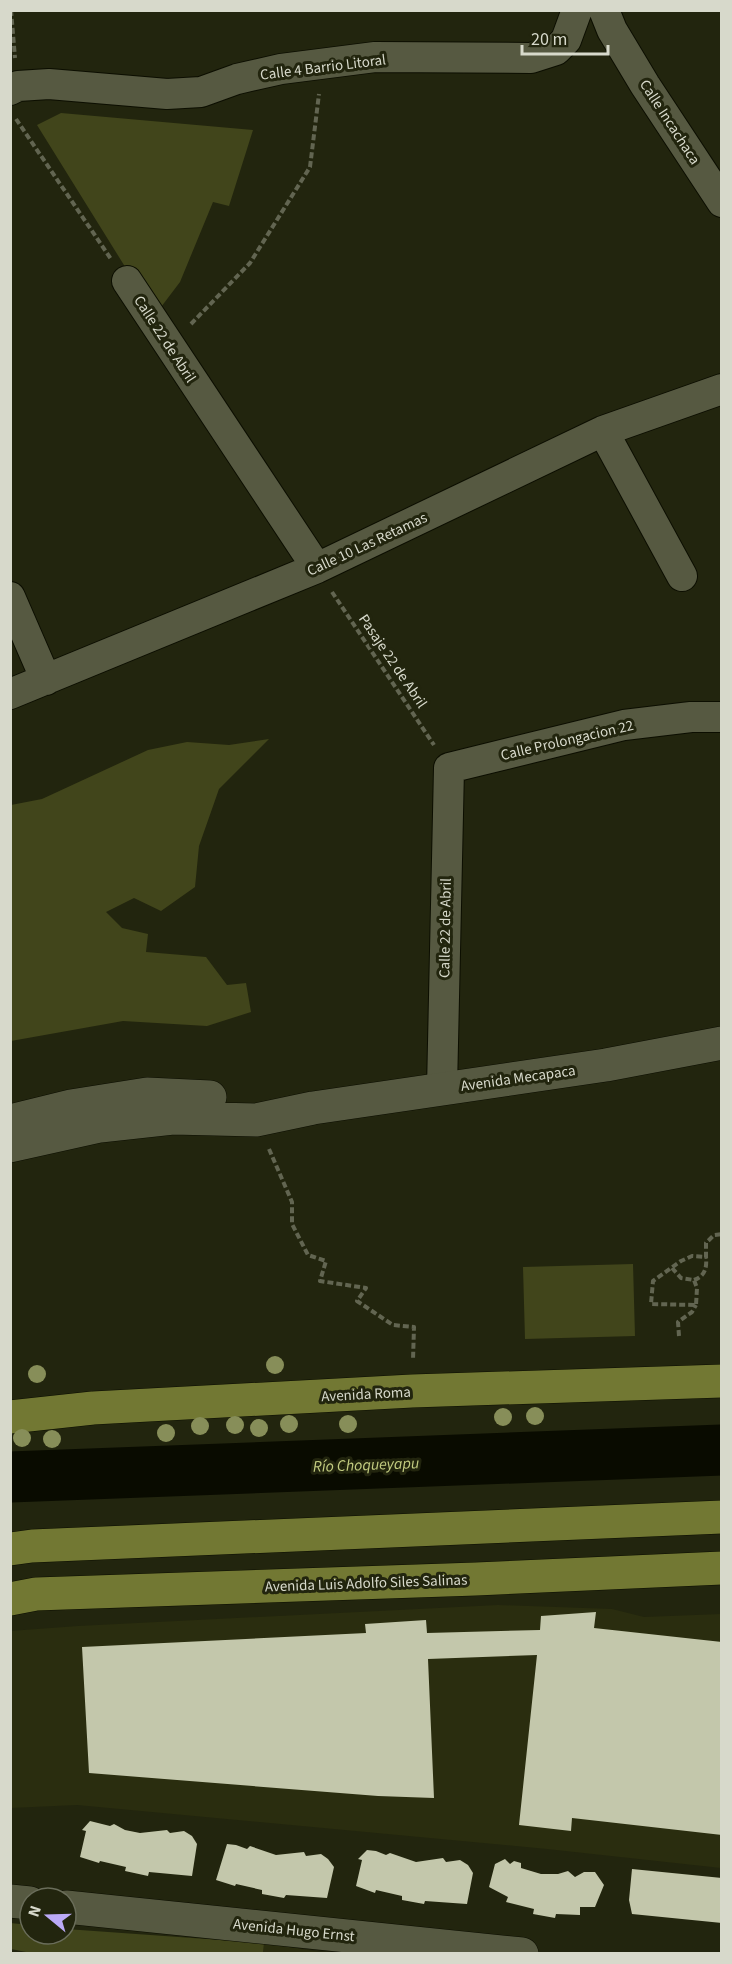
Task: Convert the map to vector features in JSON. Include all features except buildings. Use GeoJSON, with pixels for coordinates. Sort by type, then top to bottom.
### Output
{"type":"FeatureCollection","features":[{"type":"Feature","properties":{"kind":"main road","name":"Avenida Roma"},"geometry":{"type":"LineString","coordinates":[[10,1417],[93,1408],[412,1391],[722,1381]]}},
{"type":"Feature","properties":{"kind":"main road"},"geometry":{"type":"LineString","coordinates":[[10,1549],[165,1539],[722,1517]]}},
{"type":"Feature","properties":{"kind":"main road","name":"Avenida Luis Adolfo Siles Salinas"},"geometry":{"type":"LineString","coordinates":[[10,1599],[36,1594],[722,1568]]}},
{"type":"Feature","properties":{"kind":"street","name":"Calle 4 Barrio Litoral"},"geometry":{"type":"LineString","coordinates":[[13,96],[59,85],[167,94],[201,92],[281,69],[375,57],[531,58],[556,50],[566,40],[577,10]]}},
{"type":"Feature","properties":{"kind":"street","name":"Calle Incachaca"},"geometry":{"type":"LineString","coordinates":[[604,10],[612,30],[645,85],[722,202]]}},
{"type":"Feature","properties":{"kind":"street","name":"Calle 22 de Abril"},"geometry":{"type":"LineString","coordinates":[[127,282],[317,568]]}},
{"type":"Feature","properties":{"kind":"street","name":"Calle 10 Las Retamas"},"geometry":{"type":"LineString","coordinates":[[10,694],[317,568],[603,430],[722,389]]}},
{"type":"Feature","properties":{"kind":"street"},"geometry":{"type":"LineString","coordinates":[[603,430],[682,576]]}},
{"type":"Feature","properties":{"kind":"street"},"geometry":{"type":"LineString","coordinates":[[10,597],[46,680]]}},
{"type":"Feature","properties":{"kind":"street","name":"Calle Prolongacion 22"},"geometry":{"type":"LineString","coordinates":[[449,768],[624,725],[692,717],[722,717]]}},
{"type":"Feature","properties":{"kind":"street","name":"Calle 22 de Abril"},"geometry":{"type":"LineString","coordinates":[[442,1089],[449,768]]}},
{"type":"Feature","properties":{"kind":"street","name":"Avenida Mecapaca"},"geometry":{"type":"LineString","coordinates":[[10,1146],[100,1126],[173,1118],[256,1120],[313,1108],[606,1065],[722,1042]]}},
{"type":"Feature","properties":{"kind":"street","name":"Avenida Mecapaca"},"geometry":{"type":"LineString","coordinates":[[10,1121],[71,1106],[147,1094],[207,1098],[212,1096],[313,1108]]}},
{"type":"Feature","properties":{"kind":"street","name":"Avenida Hugo Ernst"},"geometry":{"type":"LineString","coordinates":[[78,1908],[522,1953]]}},
{"type":"Feature","properties":{"kind":"path","name":"Calle 22 de Abril"},"geometry":{"type":"LineString","coordinates":[[11,10],[13,96],[127,282]]}},
{"type":"Feature","properties":{"kind":"path"},"geometry":{"type":"LineString","coordinates":[[170,346],[250,263],[310,167],[323,64]]}},
{"type":"Feature","properties":{"kind":"path","name":"Pasaje 22 de Abril"},"geometry":{"type":"LineString","coordinates":[[317,568],[449,768]]}},
{"type":"Feature","properties":{"kind":"path"},"geometry":{"type":"LineString","coordinates":[[256,1120],[292,1202],[292,1224],[308,1255],[326,1261],[320,1281],[366,1288],[357,1301],[393,1325],[414,1327],[412,1391]]}},
{"type":"Feature","properties":{"kind":"path"},"geometry":{"type":"LineString","coordinates":[[672,1268],[681,1278],[694,1280],[700,1278],[707,1264],[706,1243],[714,1234],[722,1234]]}},
{"type":"Feature","properties":{"kind":"path"},"geometry":{"type":"LineString","coordinates":[[696,1305],[651,1304],[653,1281],[692,1256],[706,1257]]}},
{"type":"Feature","properties":{"kind":"path"},"geometry":{"type":"LineString","coordinates":[[679,1336],[678,1323],[692,1312],[696,1305],[697,1288],[694,1280]]}},
{"type":"Feature","properties":{"kind":"shaded area"},"geometry":{"type":"Polygon","coordinates":[[[61,113],[253,130],[229,206],[213,202],[180,282],[155,315],[37,125],[61,113]]]}},
{"type":"Feature","properties":{"kind":"shaded area"},"geometry":{"type":"Polygon","coordinates":[[[269,739],[219,789],[199,846],[195,887],[161,911],[134,898],[106,912],[122,928],[148,934],[146,952],[206,957],[227,985],[246,983],[251,1012],[207,1026],[123,1021],[11,1041],[11,805],[42,799],[148,750],[187,742],[229,745],[269,739]]]}},
{"type":"Feature","properties":{"kind":"shaded area"},"geometry":{"type":"Polygon","coordinates":[[[633,1264],[635,1336],[525,1339],[523,1267],[633,1264]]]}},
{"type":"Feature","properties":{"kind":"shaded area"},"geometry":{"type":"Polygon","coordinates":[[[498,1605],[612,1609],[644,1617],[721,1614],[721,1868],[547,1849],[77,1805],[11,1808],[10,1631],[498,1605]]]}},
{"type":"Feature","properties":{"kind":"shaded area"},"geometry":{"type":"Polygon","coordinates":[[[10,1923],[18,1924],[18,1946],[78,1946],[78,1930],[264,1943],[263,1953],[31,1953],[11,1949],[10,1923]]]}},
{"type":"Feature","properties":{"kind":"shaded area"},"geometry":{"type":"Polygon","coordinates":[[[264,1943],[326,1953],[263,1954],[264,1943]]]}},
{"type":"Feature","properties":{"kind":"waterway","name":"Río Choqueyapu"},"geometry":{"type":"LineString","coordinates":[[10,1477],[722,1450]]}}]}
